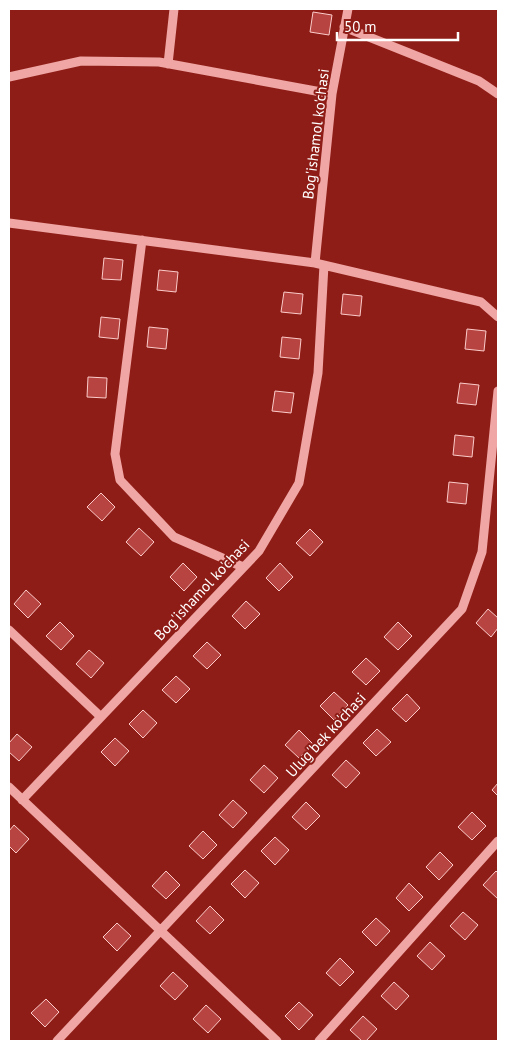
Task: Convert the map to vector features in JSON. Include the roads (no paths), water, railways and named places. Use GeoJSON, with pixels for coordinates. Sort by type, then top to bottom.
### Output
{"type":"FeatureCollection","features":[{"type":"Feature","properties":{"kind":"street"},"geometry":{"type":"LineString","coordinates":[[168,64],[174,9]]}},
{"type":"Feature","properties":{"kind":"street","name":"Bog'ishamol ko'chasi"},"geometry":{"type":"LineString","coordinates":[[22,800],[259,551],[299,482],[318,372],[320,264],[332,94],[348,9]]}},
{"type":"Feature","properties":{"kind":"street"},"geometry":{"type":"LineString","coordinates":[[344,27],[478,82],[498,94]]}},
{"type":"Feature","properties":{"kind":"street"},"geometry":{"type":"LineString","coordinates":[[9,77],[81,61],[159,62],[332,94]]}},
{"type":"Feature","properties":{"kind":"street"},"geometry":{"type":"LineString","coordinates":[[9,223],[320,264],[481,302],[498,317]]}},
{"type":"Feature","properties":{"kind":"street"},"geometry":{"type":"LineString","coordinates":[[142,240],[116,454],[120,480],[174,537],[243,567]]}},
{"type":"Feature","properties":{"kind":"street","name":"Ulug'bek ko'chasi"},"geometry":{"type":"LineString","coordinates":[[56,1041],[462,609],[482,552],[498,391]]}},
{"type":"Feature","properties":{"kind":"street"},"geometry":{"type":"LineString","coordinates":[[9,630],[101,717]]}},
{"type":"Feature","properties":{"kind":"street"},"geometry":{"type":"LineString","coordinates":[[9,787],[277,1041]]}},
{"type":"Feature","properties":{"kind":"street"},"geometry":{"type":"LineString","coordinates":[[319,1041],[498,841]]}}]}
